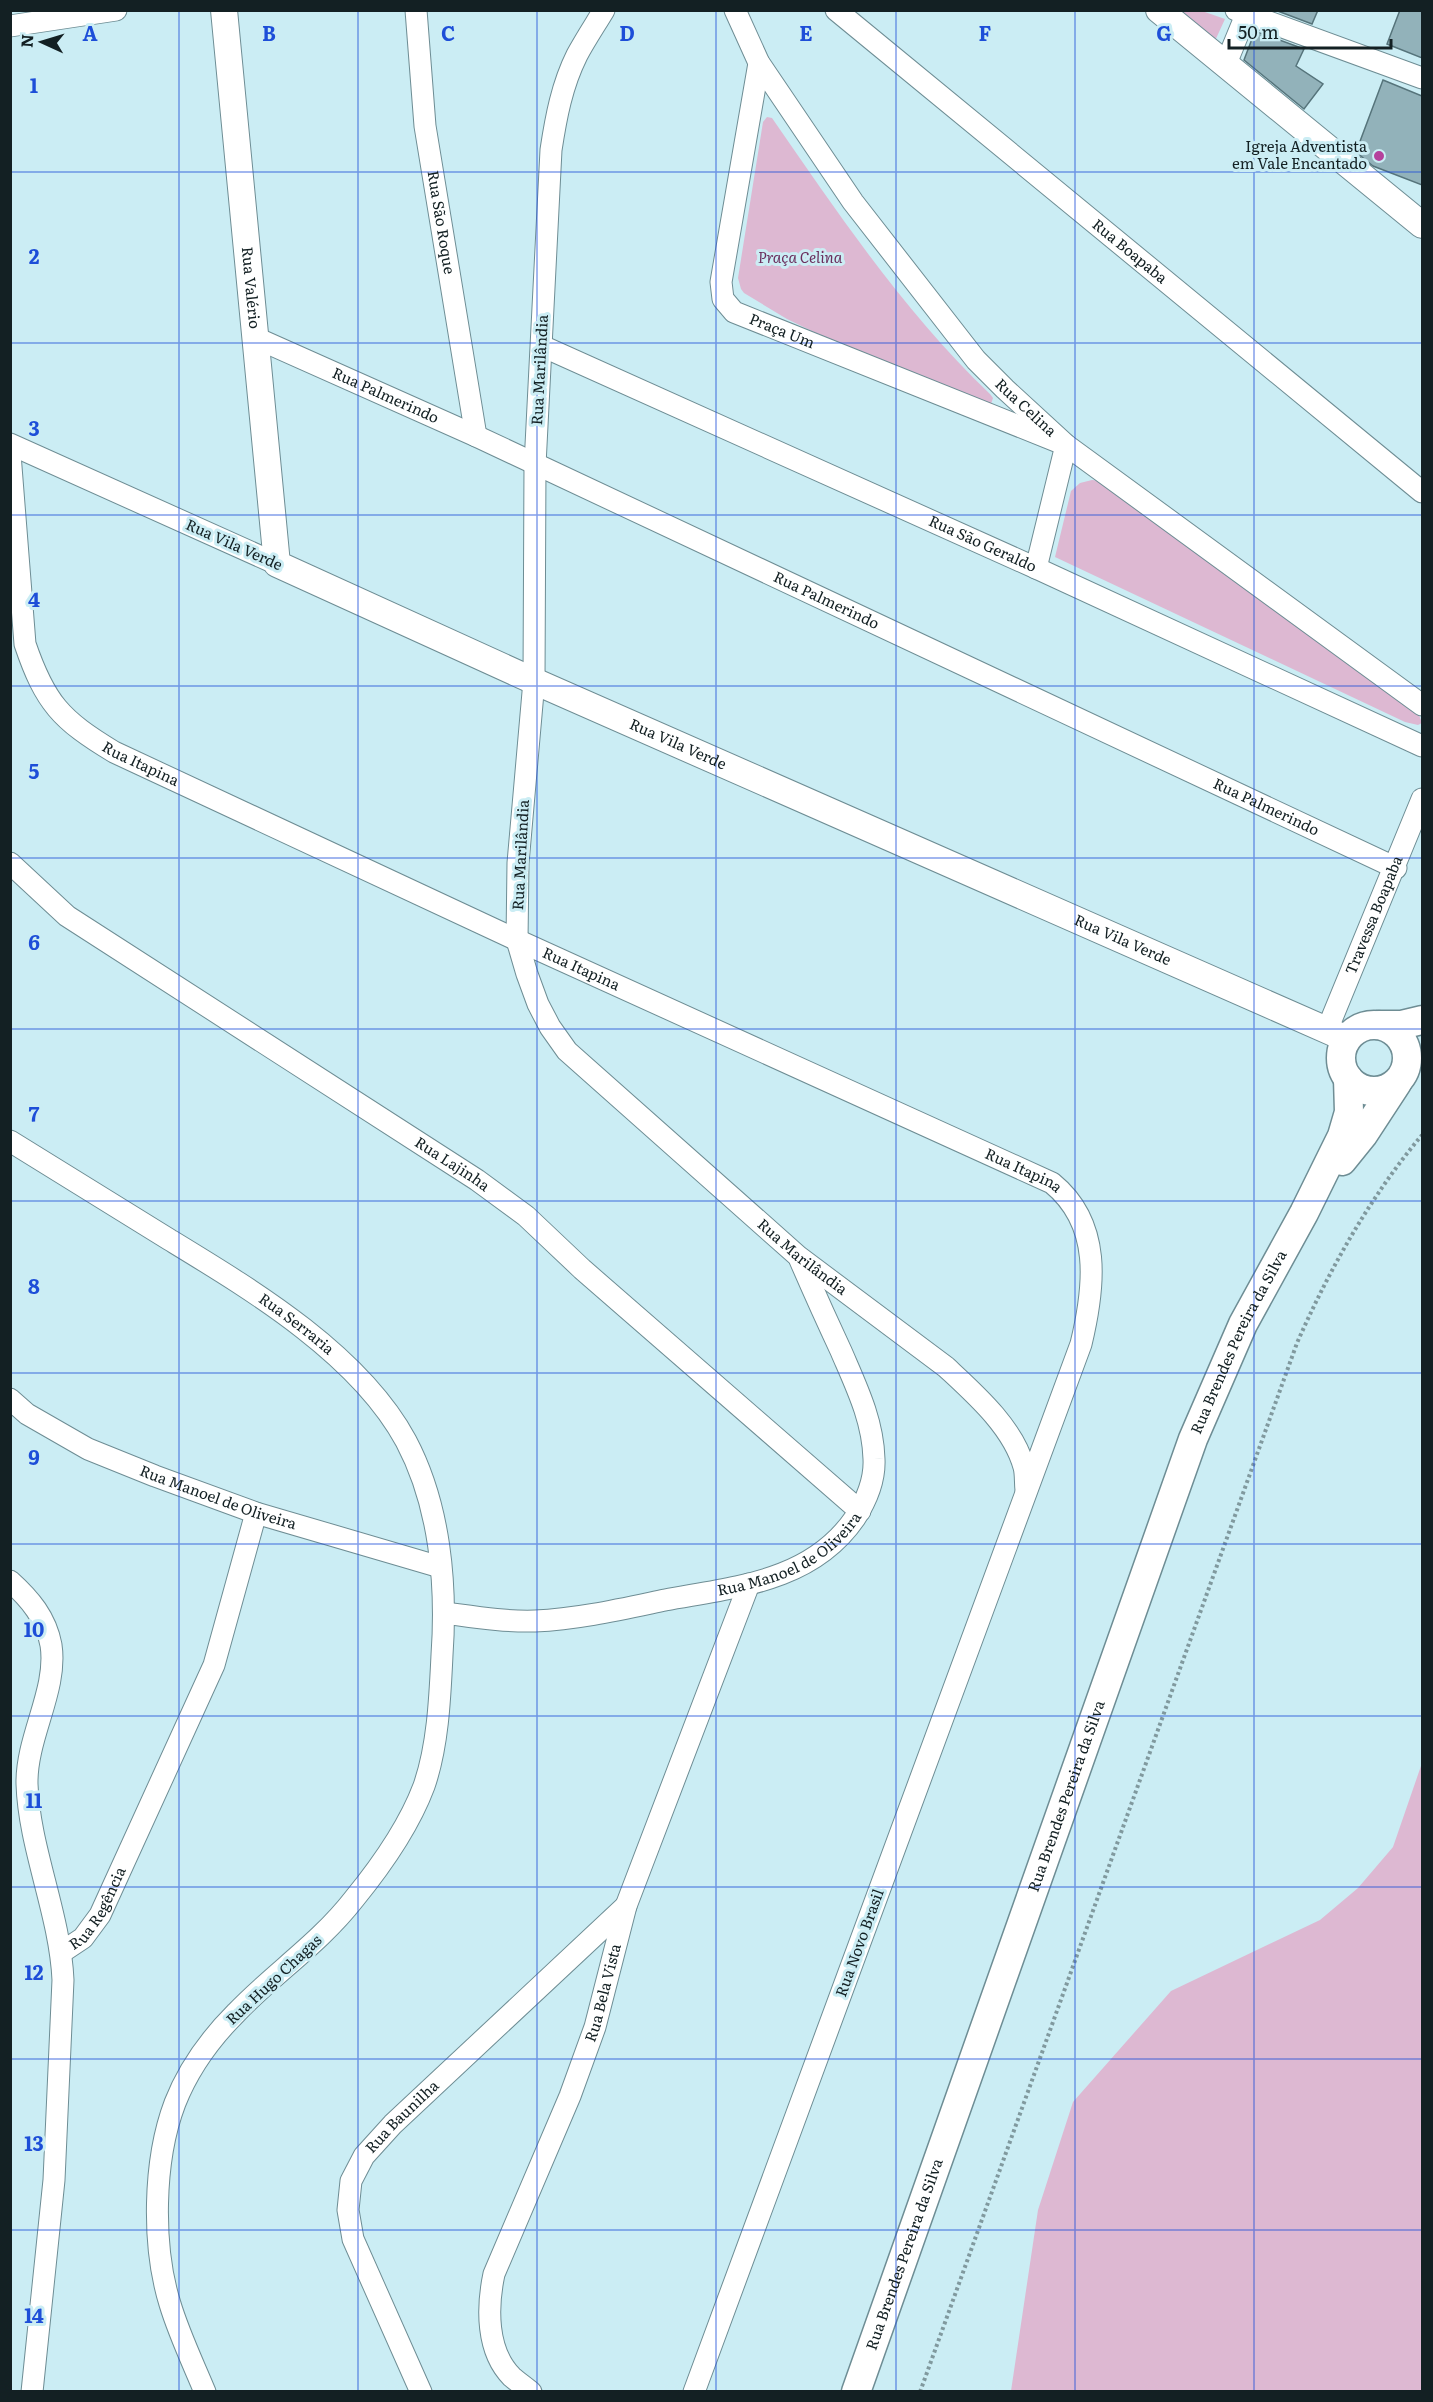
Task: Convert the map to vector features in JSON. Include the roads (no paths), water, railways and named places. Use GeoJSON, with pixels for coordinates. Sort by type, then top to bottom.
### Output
{"type":"FeatureCollection","features":[{"type":"Feature","properties":{"kind":"main road"},"geometry":{"type":"LineString","coordinates":[[1379,1025],[1393,1031],[1403,1042],[1408,1070],[1385,1090],[1371,1091],[1358,1087],[1348,1078],[1342,1066],[1342,1052],[1337,1035],[1367,1026],[1379,1025],[1401,1025],[1422,1020]]}},
{"type":"Feature","properties":{"kind":"main road","name":"Rua Brendes Pereira da Silva"},"geometry":{"type":"LineString","coordinates":[[1304,1214],[1408,1070]]}},
{"type":"Feature","properties":{"kind":"main road","name":"Rua Brendes Pereira da Silva"},"geometry":{"type":"LineString","coordinates":[[856,2391],[1194,1439],[1243,1324],[1304,1214],[1347,1124],[1348,1078]]}},
{"type":"Feature","properties":{"kind":"street"},"geometry":{"type":"LineString","coordinates":[[10,26],[116,10]]}},
{"type":"Feature","properties":{"kind":"street","name":"Rua Valério"},"geometry":{"type":"LineString","coordinates":[[224,10],[277,564]]}},
{"type":"Feature","properties":{"kind":"street","name":"Rua São Roque"},"geometry":{"type":"LineString","coordinates":[[416,10],[425,126],[476,435]]}},
{"type":"Feature","properties":{"kind":"street","name":"Rua Marilândia"},"geometry":{"type":"LineString","coordinates":[[604,10],[577,55],[565,83],[556,116],[551,150],[535,465],[534,681],[518,863],[517,940],[526,974],[550,1027],[567,1051],[798,1257],[946,1367],[965,1385],[990,1411],[1016,1449],[1024,1467],[1026,1494]]}},
{"type":"Feature","properties":{"kind":"street","name":"Rua Celina"},"geometry":{"type":"LineString","coordinates":[[735,10],[759,63],[853,202],[976,360],[1066,445],[1422,705]]}},
{"type":"Feature","properties":{"kind":"street","name":"Rua Boapaba"},"geometry":{"type":"LineString","coordinates":[[836,10],[1422,492]]}},
{"type":"Feature","properties":{"kind":"street"},"geometry":{"type":"LineString","coordinates":[[1159,10],[1422,225]]}},
{"type":"Feature","properties":{"kind":"street"},"geometry":{"type":"LineString","coordinates":[[1225,66],[1243,12],[1422,78]]}},
{"type":"Feature","properties":{"kind":"street","name":"Praça Um"},"geometry":{"type":"LineString","coordinates":[[759,63],[721,282],[723,299],[734,312],[1066,445]]}},
{"type":"Feature","properties":{"kind":"street","name":"Rua Palmerindo"},"geometry":{"type":"LineString","coordinates":[[254,338],[476,435],[535,465],[1395,868]]}},
{"type":"Feature","properties":{"kind":"street","name":"Rua São Geraldo"},"geometry":{"type":"LineString","coordinates":[[542,346],[1036,568],[1422,746]]}},
{"type":"Feature","properties":{"kind":"street","name":"Rua Vila Verde"},"geometry":{"type":"LineString","coordinates":[[10,444],[534,681],[1337,1035]]}},
{"type":"Feature","properties":{"kind":"street"},"geometry":{"type":"LineString","coordinates":[[1036,568],[1066,445]]}},
{"type":"Feature","properties":{"kind":"street","name":"Rua Itapina"},"geometry":{"type":"LineString","coordinates":[[10,454],[25,644],[47,698],[64,717],[87,736],[114,752],[517,940],[1052,1183],[1068,1196],[1090,1250],[1093,1278],[1089,1309],[1081,1344],[1026,1494]]}},
{"type":"Feature","properties":{"kind":"street","name":"Travessa Boapaba"},"geometry":{"type":"LineString","coordinates":[[1337,1035],[1395,868],[1421,808]]}},
{"type":"Feature","properties":{"kind":"street","name":"Rua Lajinha"},"geometry":{"type":"LineString","coordinates":[[10,864],[68,916],[477,1180],[526,1216],[582,1269],[860,1511]]}},
{"type":"Feature","properties":{"kind":"street","name":"Rua Serraria"},"geometry":{"type":"LineString","coordinates":[[10,1141],[255,1292],[298,1324],[345,1365],[381,1403],[406,1441],[424,1485],[434,1524],[445,1613]]}},
{"type":"Feature","properties":{"kind":"street","name":"Rua Manoel de Oliveira"},"geometry":{"type":"LineString","coordinates":[[445,1613],[521,1620],[567,1619],[749,1584],[809,1562],[826,1551],[845,1533],[860,1511],[870,1487],[874,1461],[872,1432],[863,1402],[798,1257]]}},
{"type":"Feature","properties":{"kind":"street","name":"Rua Manoel de Oliveira"},"geometry":{"type":"LineString","coordinates":[[10,1399],[27,1414],[88,1449],[256,1513],[440,1567]]}},
{"type":"Feature","properties":{"kind":"street","name":"Rua Novo Brasil"},"geometry":{"type":"LineString","coordinates":[[694,2391],[1026,1494]]}},
{"type":"Feature","properties":{"kind":"street","name":"Rua Regência"},"geometry":{"type":"LineString","coordinates":[[32,2391],[54,2180],[62,2049],[62,1952],[83,1938],[99,1915],[214,1665],[256,1513]]}},
{"type":"Feature","properties":{"kind":"street"},"geometry":{"type":"LineString","coordinates":[[10,1581],[28,1596],[44,1622],[51,1647],[50,1674],[29,1752],[27,1784],[34,1827],[62,1952]]}},
{"type":"Feature","properties":{"kind":"street","name":"Rua Bela Vista"},"geometry":{"type":"LineString","coordinates":[[531,2391],[511,2376],[497,2352],[490,2325],[494,2274],[570,2096],[595,2027],[626,1906],[749,1584]]}},
{"type":"Feature","properties":{"kind":"street","name":"Rua Hugo Chagas"},"geometry":{"type":"LineString","coordinates":[[205,2391],[170,2303],[160,2254],[158,2208],[162,2156],[175,2103],[194,2067],[216,2035],[238,2010],[331,1927],[377,1869],[409,1817],[424,1786],[432,1751],[440,1691],[445,1613]]}},
{"type":"Feature","properties":{"kind":"street","name":"Rua Baunilha"},"geometry":{"type":"LineString","coordinates":[[421,2391],[353,2239],[348,2210],[351,2181],[364,2156],[393,2124],[626,1906]]}},
{"type":"Feature","properties":{"kind":"place","name":"Igreja Adventista em Vale Encantado"},"geometry":{"type":"Point","coordinates":[1379,156]}},
{"type":"Feature","properties":{"kind":"park label","name":"Praça Celina"},"geometry":{"type":"Point","coordinates":[800,258]}}]}
